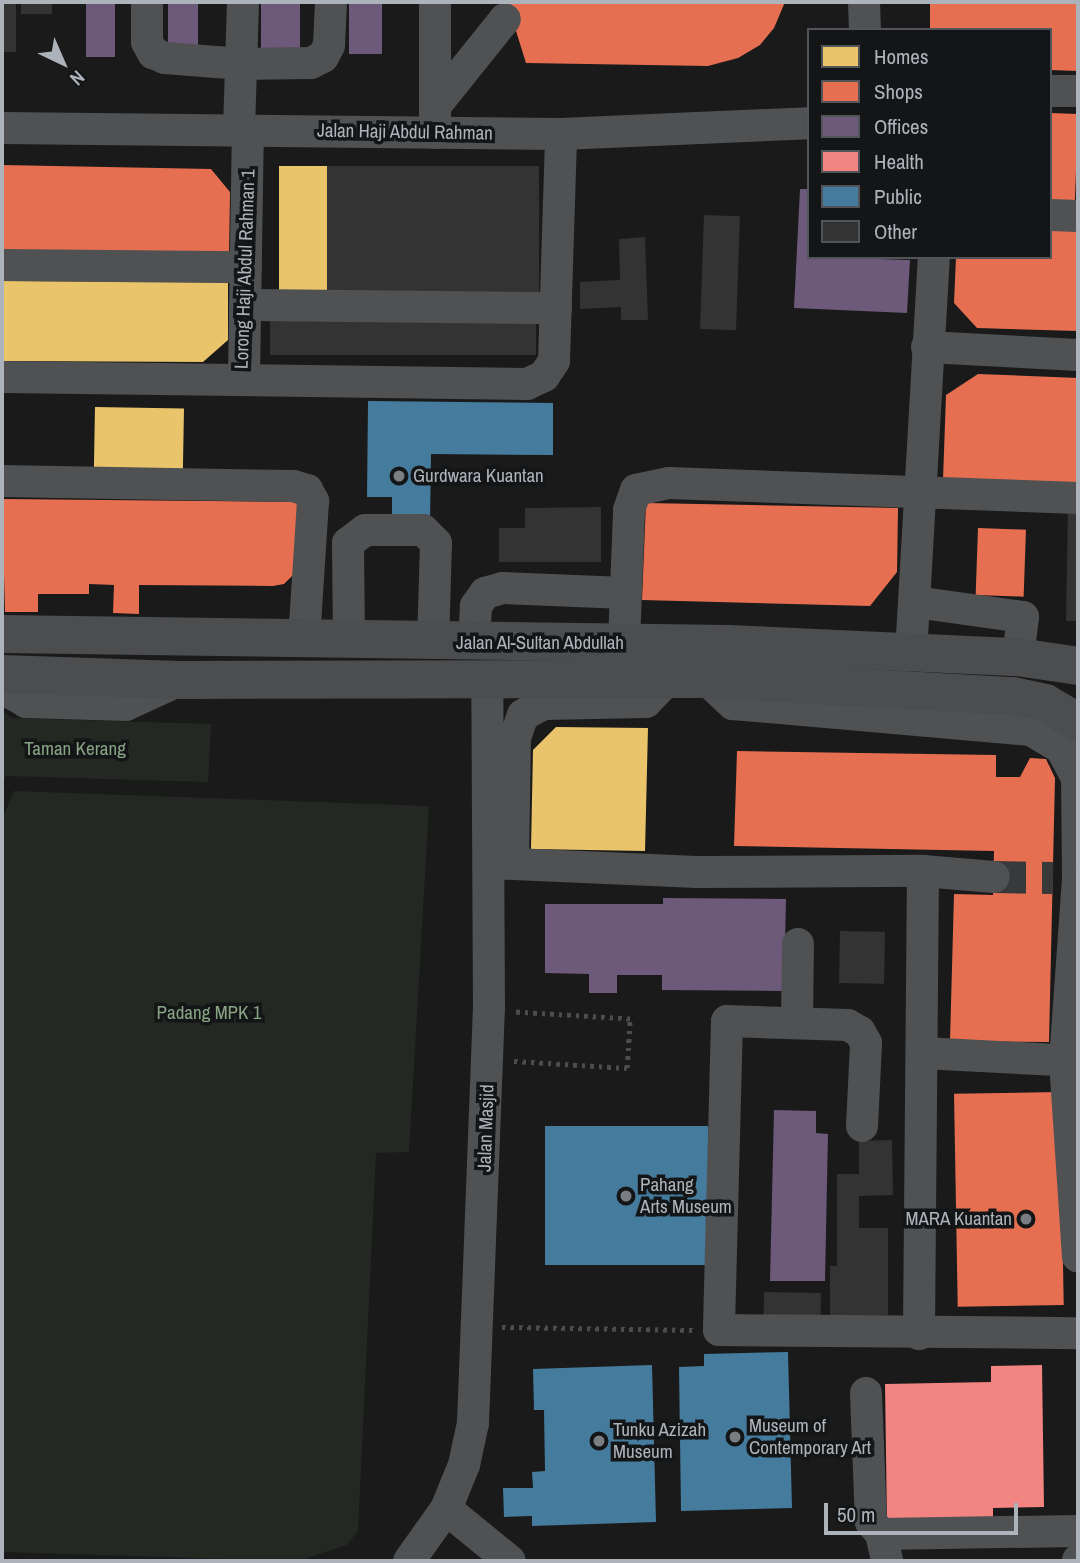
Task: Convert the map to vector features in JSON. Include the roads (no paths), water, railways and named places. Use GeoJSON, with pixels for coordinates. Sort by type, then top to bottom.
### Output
{"type":"FeatureCollection","features":[{"type":"Feature","properties":{"kind":"main road","name":"Jalan Al-Sultan Abdullah"},"geometry":{"type":"LineString","coordinates":[[2,634],[433,642],[481,660],[668,679],[1013,695],[1045,703],[1078,722]]}},
{"type":"Feature","properties":{"kind":"main road","name":"Jalan Al-Sultan Abdullah"},"geometry":{"type":"LineString","coordinates":[[2,674],[180,680],[481,660],[624,643],[1018,657],[1078,666]]}},
{"type":"Feature","properties":{"kind":"street"},"geometry":{"type":"LineString","coordinates":[[147,2],[147,42],[153,53],[165,58],[242,64],[310,63],[323,57],[329,45],[331,2]]}},
{"type":"Feature","properties":{"kind":"street","name":"Lorong Haji Abdul Rahman 1"},"geometry":{"type":"LineString","coordinates":[[2,377],[244,378],[246,267],[243,2]]}},
{"type":"Feature","properties":{"kind":"street"},"geometry":{"type":"LineString","coordinates":[[435,119],[436,2]]}},
{"type":"Feature","properties":{"kind":"street"},"geometry":{"type":"LineString","coordinates":[[864,2],[865,28]]}},
{"type":"Feature","properties":{"kind":"street"},"geometry":{"type":"LineString","coordinates":[[435,119],[505,19]]}},
{"type":"Feature","properties":{"kind":"street"},"geometry":{"type":"LineString","coordinates":[[1052,91],[1078,91]]}},
{"type":"Feature","properties":{"kind":"street","name":"Jalan Haji Abdul Rahman"},"geometry":{"type":"LineString","coordinates":[[2,128],[244,130],[435,119],[561,134],[807,123]]}},
{"type":"Feature","properties":{"kind":"street"},"geometry":{"type":"LineString","coordinates":[[244,378],[527,383],[544,376],[554,361],[561,134]]}},
{"type":"Feature","properties":{"kind":"street"},"geometry":{"type":"LineString","coordinates":[[1052,215],[1078,216]]}},
{"type":"Feature","properties":{"kind":"street"},"geometry":{"type":"LineString","coordinates":[[911,654],[918,493],[934,259]]}},
{"type":"Feature","properties":{"kind":"street"},"geometry":{"type":"LineString","coordinates":[[2,265],[246,267]]}},
{"type":"Feature","properties":{"kind":"street"},"geometry":{"type":"LineString","coordinates":[[245,305],[556,308]]}},
{"type":"Feature","properties":{"kind":"street"},"geometry":{"type":"LineString","coordinates":[[927,347],[1078,355]]}},
{"type":"Feature","properties":{"kind":"street"},"geometry":{"type":"LineString","coordinates":[[2,481],[293,486],[307,490],[313,501],[304,639]]}},
{"type":"Feature","properties":{"kind":"street"},"geometry":{"type":"LineString","coordinates":[[624,643],[629,510],[636,490],[669,483],[1078,498]]}},
{"type":"Feature","properties":{"kind":"street"},"geometry":{"type":"LineString","coordinates":[[349,641],[348,543],[365,530],[423,530],[436,543],[433,642]]}},
{"type":"Feature","properties":{"kind":"street","name":"Jalan Masjid"},"geometry":{"type":"LineString","coordinates":[[408,1561],[446,1509],[464,1465],[473,1423],[479,1326],[489,1010],[501,863],[476,606],[485,593],[502,588],[624,593]]}},
{"type":"Feature","properties":{"kind":"street"},"geometry":{"type":"LineString","coordinates":[[915,602],[1023,617],[1018,657]]}},
{"type":"Feature","properties":{"kind":"street"},"geometry":{"type":"LineString","coordinates":[[668,679],[646,702],[544,704],[523,715],[515,738],[501,863],[697,873],[923,871],[993,877]]}},
{"type":"Feature","properties":{"kind":"street"},"geometry":{"type":"LineString","coordinates":[[706,679],[733,704],[1031,730],[1061,748],[1077,778],[1065,878],[1078,1257]]}},
{"type":"Feature","properties":{"kind":"street"},"geometry":{"type":"LineString","coordinates":[[2,688],[26,702],[126,705],[180,680]]}},
{"type":"Feature","properties":{"kind":"street"},"geometry":{"type":"LineString","coordinates":[[919,1334],[923,871]]}},
{"type":"Feature","properties":{"kind":"street"},"geometry":{"type":"LineString","coordinates":[[797,1021],[798,944]]}},
{"type":"Feature","properties":{"kind":"street"},"geometry":{"type":"LineString","coordinates":[[862,1126],[866,1043],[860,1032],[848,1025],[797,1021],[727,1021],[719,1331],[1078,1333]]}},
{"type":"Feature","properties":{"kind":"street"},"geometry":{"type":"LineString","coordinates":[[923,1053],[1072,1061]]}},
{"type":"Feature","properties":{"kind":"street"},"geometry":{"type":"LineString","coordinates":[[866,1393],[871,1522],[884,1548],[1078,1531]]}},
{"type":"Feature","properties":{"kind":"street"},"geometry":{"type":"LineString","coordinates":[[446,1509],[510,1561]]}},
{"type":"Feature","properties":{"kind":"tunnel"},"geometry":{"type":"LineString","coordinates":[[994,877],[1053,878]]}},
{"type":"Feature","properties":{"kind":"place","name":"Gurdwara Kuantan"},"geometry":{"type":"Point","coordinates":[399,476]}},
{"type":"Feature","properties":{"kind":"place","name":"Pahang Arts Museum"},"geometry":{"type":"Point","coordinates":[626,1196]}},
{"type":"Feature","properties":{"kind":"place","name":"MARA Kuantan"},"geometry":{"type":"Point","coordinates":[1026,1219]}},
{"type":"Feature","properties":{"kind":"place","name":"Museum of Contemporary Art"},"geometry":{"type":"Point","coordinates":[735,1437]}},
{"type":"Feature","properties":{"kind":"place","name":"Tunku Azizah Museum"},"geometry":{"type":"Point","coordinates":[599,1441]}},
{"type":"Feature","properties":{"kind":"park label","name":"Taman Kerang"},"geometry":{"type":"Point","coordinates":[75,749]}},
{"type":"Feature","properties":{"kind":"park label","name":"Padang MPK 1"},"geometry":{"type":"Point","coordinates":[209,1013]}}]}
